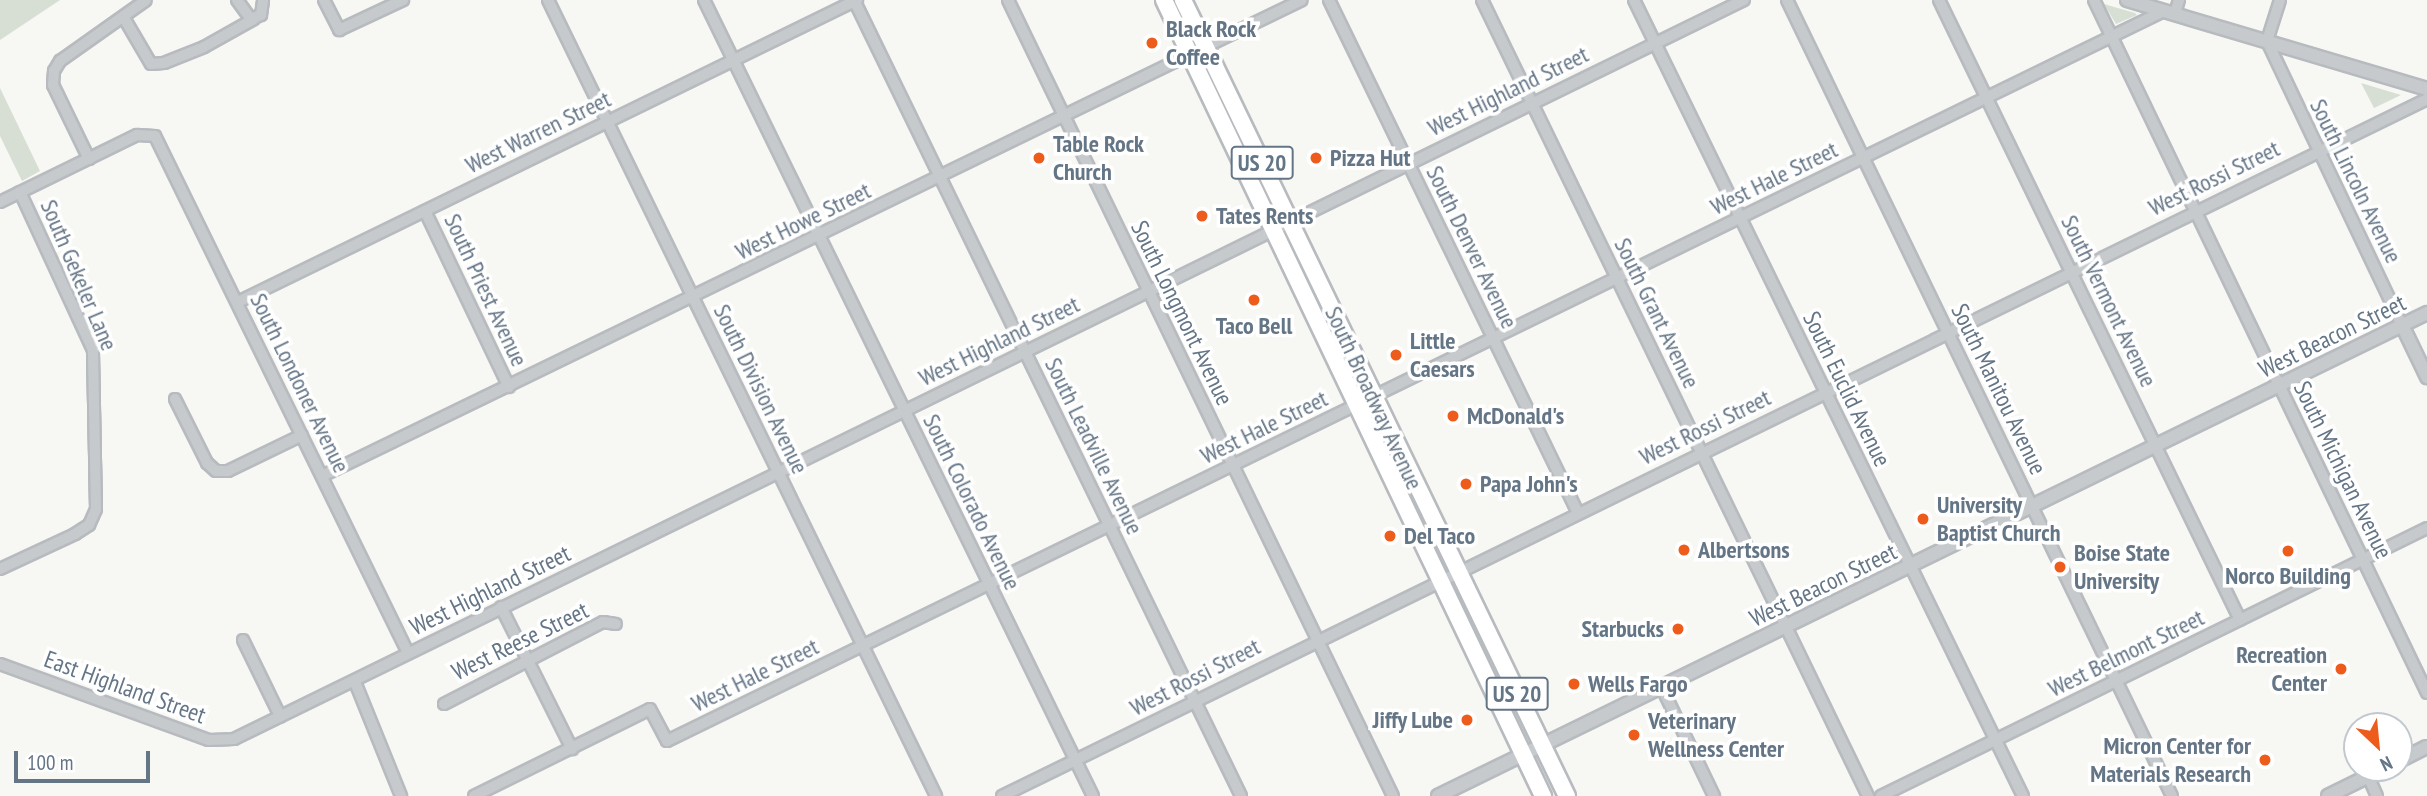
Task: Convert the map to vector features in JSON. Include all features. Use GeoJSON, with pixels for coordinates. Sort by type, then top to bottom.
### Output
{"type":"FeatureCollection","features":[{"type":"Feature","properties":{"kind":"main road","name":"South Broadway Avenue"},"geometry":{"type":"LineString","coordinates":[[1164,0],[1360,404],[1543,796]]}},
{"type":"Feature","properties":{"kind":"main road","name":"South Broadway Avenue"},"geometry":{"type":"LineString","coordinates":[[1183,0],[1375,396],[1456,572],[1567,796]]}},
{"type":"Feature","properties":{"kind":"street"},"geometry":{"type":"LineString","coordinates":[[0,202],[89,159],[53,85],[54,71],[60,61],[146,0]]}},
{"type":"Feature","properties":{"kind":"street"},"geometry":{"type":"LineString","coordinates":[[237,0],[246,17],[254,19]]}},
{"type":"Feature","properties":{"kind":"street"},"geometry":{"type":"LineString","coordinates":[[124,18],[151,64],[164,64],[204,47],[254,19],[264,11],[263,0]]}},
{"type":"Feature","properties":{"kind":"street"},"geometry":{"type":"LineString","coordinates":[[324,0],[339,30],[403,0]]}},
{"type":"Feature","properties":{"kind":"street","name":"South Division Avenue"},"geometry":{"type":"LineString","coordinates":[[548,0],[936,796]]}},
{"type":"Feature","properties":{"kind":"street","name":"South Colorado Avenue"},"geometry":{"type":"LineString","coordinates":[[704,0],[1093,796]]}},
{"type":"Feature","properties":{"kind":"street","name":"West Warren Street"},"geometry":{"type":"LineString","coordinates":[[238,302],[855,0]]}},
{"type":"Feature","properties":{"kind":"street","name":"South Leadville Avenue"},"geometry":{"type":"LineString","coordinates":[[855,0],[1241,796]]}},
{"type":"Feature","properties":{"kind":"street","name":"South Longmont Avenue"},"geometry":{"type":"LineString","coordinates":[[1008,0],[1393,796]]}},
{"type":"Feature","properties":{"kind":"street","name":"West Howe Street"},"geometry":{"type":"LineString","coordinates":[[322,476],[1302,0]]}},
{"type":"Feature","properties":{"kind":"street","name":"South Denver Avenue"},"geometry":{"type":"LineString","coordinates":[[1329,0],[1578,513]]}},
{"type":"Feature","properties":{"kind":"street","name":"South Grant Avenue"},"geometry":{"type":"LineString","coordinates":[[1482,0],[1868,796]]}},
{"type":"Feature","properties":{"kind":"street","name":"South Euclid Avenue"},"geometry":{"type":"LineString","coordinates":[[1634,0],[2023,796]]}},
{"type":"Feature","properties":{"kind":"street","name":"West Highland Street"},"geometry":{"type":"LineString","coordinates":[[277,718],[1744,0]]}},
{"type":"Feature","properties":{"kind":"street","name":"South Manitou Avenue"},"geometry":{"type":"LineString","coordinates":[[1787,0],[2172,796]]}},
{"type":"Feature","properties":{"kind":"street","name":"South Vermont Avenue"},"geometry":{"type":"LineString","coordinates":[[1939,0],[2240,620]]}},
{"type":"Feature","properties":{"kind":"street","name":"South Michigan Avenue"},"geometry":{"type":"LineString","coordinates":[[2094,0],[2427,693]]}},
{"type":"Feature","properties":{"kind":"street"},"geometry":{"type":"LineString","coordinates":[[2127,0],[2427,89]]}},
{"type":"Feature","properties":{"kind":"street"},"geometry":{"type":"LineString","coordinates":[[2169,12],[2179,0]]}},
{"type":"Feature","properties":{"kind":"street"},"geometry":{"type":"LineString","coordinates":[[2267,41],[2280,0]]}},
{"type":"Feature","properties":{"kind":"street","name":"West Hale Street"},"geometry":{"type":"LineString","coordinates":[[474,796],[650,709],[667,741],[2110,37],[2169,12]]}},
{"type":"Feature","properties":{"kind":"street","name":"South Lincoln Avenue"},"geometry":{"type":"LineString","coordinates":[[2267,41],[2427,377]]}},
{"type":"Feature","properties":{"kind":"street","name":"West Rossi Street"},"geometry":{"type":"LineString","coordinates":[[1002,796],[2427,99]]}},
{"type":"Feature","properties":{"kind":"street","name":"South Londoner Avenue"},"geometry":{"type":"LineString","coordinates":[[89,159],[150,133],[159,141],[408,653]]}},
{"type":"Feature","properties":{"kind":"street","name":"South Gekeler Lane"},"geometry":{"type":"LineString","coordinates":[[0,569],[89,526],[96,509],[93,350],[20,192]]}},
{"type":"Feature","properties":{"kind":"street","name":"South Priest Avenue"},"geometry":{"type":"LineString","coordinates":[[425,211],[509,387]]}},
{"type":"Feature","properties":{"kind":"street","name":"West Beacon Street"},"geometry":{"type":"LineString","coordinates":[[1438,796],[1464,791],[1523,756],[2427,313]]}},
{"type":"Feature","properties":{"kind":"street"},"geometry":{"type":"LineString","coordinates":[[175,399],[207,463],[216,471],[229,471],[302,435]]}},
{"type":"Feature","properties":{"kind":"street","name":"West Belmont Street"},"geometry":{"type":"LineString","coordinates":[[1881,796],[2427,528]]}},
{"type":"Feature","properties":{"kind":"street"},"geometry":{"type":"LineString","coordinates":[[501,607],[572,749]]}},
{"type":"Feature","properties":{"kind":"street","name":"West Reese Street"},"geometry":{"type":"LineString","coordinates":[[444,705],[603,622],[616,624]]}},
{"type":"Feature","properties":{"kind":"street"},"geometry":{"type":"LineString","coordinates":[[243,640],[277,718]]}},
{"type":"Feature","properties":{"kind":"street","name":"East Highland Street"},"geometry":{"type":"LineString","coordinates":[[0,664],[208,740],[234,739],[277,718]]}},
{"type":"Feature","properties":{"kind":"street"},"geometry":{"type":"LineString","coordinates":[[355,682],[401,796]]}},
{"type":"Feature","properties":{"kind":"street"},"geometry":{"type":"LineString","coordinates":[[1662,688],[1714,796]]}},
{"type":"Feature","properties":{"kind":"street"},"geometry":{"type":"LineString","coordinates":[[2328,796],[2356,782]]}},
{"type":"Feature","properties":{"kind":"shaded area"},"geometry":{"type":"Polygon","coordinates":[[[0,0],[60,0],[0,40],[0,0]]]}},
{"type":"Feature","properties":{"kind":"shaded area"},"geometry":{"type":"Polygon","coordinates":[[[2104,4],[2135,13],[2137,15],[2116,24],[2104,4]]]}},
{"type":"Feature","properties":{"kind":"shaded area"},"geometry":{"type":"Polygon","coordinates":[[[2361,83],[2401,95],[2374,108],[2361,83]]]}},
{"type":"Feature","properties":{"kind":"shaded area"},"geometry":{"type":"Polygon","coordinates":[[[0,88],[40,171],[22,181],[0,136],[0,88]]]}},
{"type":"Feature","properties":{"kind":"place","name":"Black Rock Coffee"},"geometry":{"type":"Point","coordinates":[1152,43]}},
{"type":"Feature","properties":{"kind":"place","name":"Table Rock Church"},"geometry":{"type":"Point","coordinates":[1039,158]}},
{"type":"Feature","properties":{"kind":"place","name":"Pizza Hut"},"geometry":{"type":"Point","coordinates":[1316,158]}},
{"type":"Feature","properties":{"kind":"place","name":"Tates Rents"},"geometry":{"type":"Point","coordinates":[1202,216]}},
{"type":"Feature","properties":{"kind":"place","name":"Taco Bell"},"geometry":{"type":"Point","coordinates":[1254,300]}},
{"type":"Feature","properties":{"kind":"place","name":"Little Caesars"},"geometry":{"type":"Point","coordinates":[1396,355]}},
{"type":"Feature","properties":{"kind":"place","name":"McDonald's"},"geometry":{"type":"Point","coordinates":[1453,416]}},
{"type":"Feature","properties":{"kind":"place","name":"Papa John's"},"geometry":{"type":"Point","coordinates":[1466,484]}},
{"type":"Feature","properties":{"kind":"place","name":"University Baptist Church"},"geometry":{"type":"Point","coordinates":[1923,519]}},
{"type":"Feature","properties":{"kind":"place","name":"Del Taco"},"geometry":{"type":"Point","coordinates":[1390,536]}},
{"type":"Feature","properties":{"kind":"place","name":"Albertsons"},"geometry":{"type":"Point","coordinates":[1684,550]}},
{"type":"Feature","properties":{"kind":"place","name":"Norco Building"},"geometry":{"type":"Point","coordinates":[2288,551]}},
{"type":"Feature","properties":{"kind":"place","name":"Boise State University"},"geometry":{"type":"Point","coordinates":[2060,567]}},
{"type":"Feature","properties":{"kind":"place","name":"Starbucks"},"geometry":{"type":"Point","coordinates":[1678,629]}},
{"type":"Feature","properties":{"kind":"place","name":"Recreation Center"},"geometry":{"type":"Point","coordinates":[2341,669]}},
{"type":"Feature","properties":{"kind":"place","name":"Wells Fargo"},"geometry":{"type":"Point","coordinates":[1574,684]}},
{"type":"Feature","properties":{"kind":"place","name":"Jiffy Lube"},"geometry":{"type":"Point","coordinates":[1467,720]}},
{"type":"Feature","properties":{"kind":"place","name":"Veterinary Wellness Center"},"geometry":{"type":"Point","coordinates":[1634,735]}},
{"type":"Feature","properties":{"kind":"place","name":"Micron Center for Materials Research"},"geometry":{"type":"Point","coordinates":[2265,760]}}]}
